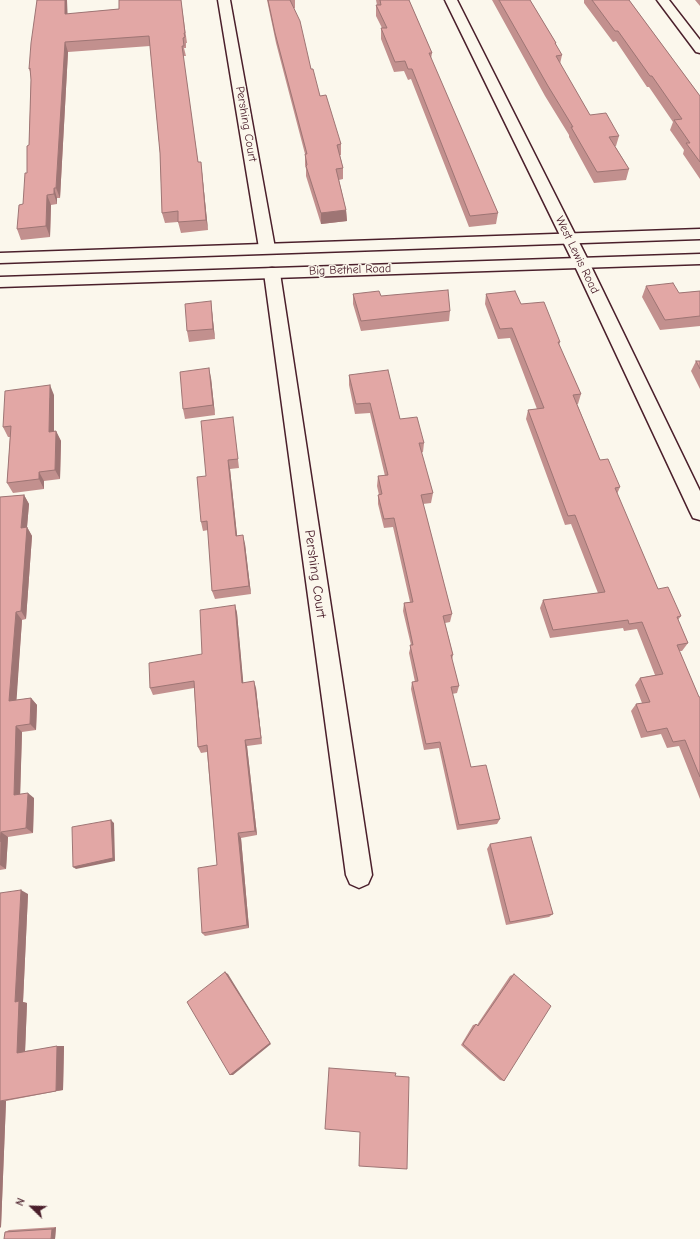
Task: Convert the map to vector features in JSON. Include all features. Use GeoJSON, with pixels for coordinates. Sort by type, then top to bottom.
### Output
{"type":"FeatureCollection","features":[{"type":"Feature","properties":{"kind":"street","name":"Pershing Court"},"geometry":{"type":"LineString","coordinates":[[224,0],[267,248]]}},
{"type":"Feature","properties":{"kind":"street","name":"West Lewis Road"},"geometry":{"type":"LineString","coordinates":[[451,0],[581,262],[700,512]]}},
{"type":"Feature","properties":{"kind":"street"},"geometry":{"type":"LineString","coordinates":[[663,0],[700,49]]}},
{"type":"Feature","properties":{"kind":"street","name":"Big Bethel Road"},"geometry":{"type":"LineString","coordinates":[[0,258],[700,234]]}},
{"type":"Feature","properties":{"kind":"street","name":"Big Bethel Road"},"geometry":{"type":"LineString","coordinates":[[0,282],[700,258]]}},
{"type":"Feature","properties":{"kind":"street","name":"Pershing Court"},"geometry":{"type":"LineString","coordinates":[[272,273],[359,875]]}},
{"type":"Feature","properties":{"kind":"building"},"geometry":{"type":"Polygon","coordinates":[[[37,0],[65,0],[65,14],[119,9],[119,0],[181,0],[185,33],[185,37],[183,38],[184,46],[182,46],[198,162],[201,162],[206,220],[178,222],[178,211],[162,213],[160,153],[149,36],[65,42],[56,188],[54,188],[54,194],[47,195],[46,226],[17,229],[19,205],[23,204],[25,173],[27,173],[31,80],[30,68],[29,69],[37,0]]]}},
{"type":"Feature","properties":{"kind":"building"},"geometry":{"type":"Polygon","coordinates":[[[268,0],[290,0],[300,21],[311,69],[313,69],[320,96],[326,95],[341,144],[337,145],[343,168],[336,169],[346,210],[321,213],[306,166],[305,154],[307,154],[275,33],[268,0]]]}},
{"type":"Feature","properties":{"kind":"building"},"geometry":{"type":"Polygon","coordinates":[[[380,0],[409,0],[432,53],[429,53],[498,213],[470,216],[412,69],[408,69],[405,61],[395,62],[381,28],[387,28],[376,5],[381,5],[380,0]]]}},
{"type":"Feature","properties":{"kind":"building"},"geometry":{"type":"Polygon","coordinates":[[[499,0],[530,0],[556,43],[562,55],[556,56],[590,115],[606,113],[619,136],[609,137],[629,169],[597,172],[571,127],[573,127],[499,0]]]}},
{"type":"Feature","properties":{"kind":"building"},"geometry":{"type":"Polygon","coordinates":[[[592,0],[629,0],[700,96],[700,162],[686,143],[690,143],[674,120],[682,119],[618,31],[615,31],[592,0]]]}},
{"type":"Feature","properties":{"kind":"building"},"geometry":{"type":"Polygon","coordinates":[[[673,283],[679,293],[700,291],[700,316],[665,320],[646,286],[673,283]]]}},
{"type":"Feature","properties":{"kind":"building"},"geometry":{"type":"Polygon","coordinates":[[[448,290],[450,311],[361,321],[353,294],[379,291],[381,296],[448,290]]]}},
{"type":"Feature","properties":{"kind":"building"},"geometry":{"type":"Polygon","coordinates":[[[515,291],[521,304],[544,302],[560,342],[558,342],[581,394],[573,395],[600,460],[608,459],[620,487],[615,488],[658,589],[668,587],[681,616],[677,617],[688,643],[677,645],[700,697],[700,777],[685,740],[673,742],[667,728],[647,732],[636,704],[650,702],[640,678],[663,674],[642,622],[629,624],[628,620],[553,630],[543,600],[605,592],[575,515],[568,516],[528,410],[544,408],[512,328],[500,329],[486,294],[515,291]]]}},
{"type":"Feature","properties":{"kind":"building"},"geometry":{"type":"Polygon","coordinates":[[[211,301],[213,329],[187,331],[185,304],[211,301]]]}},
{"type":"Feature","properties":{"kind":"building"},"geometry":{"type":"Polygon","coordinates":[[[696,361],[700,361],[700,369],[696,361]]]}},
{"type":"Feature","properties":{"kind":"building"},"geometry":{"type":"Polygon","coordinates":[[[209,368],[213,405],[183,409],[180,372],[209,368]]]}},
{"type":"Feature","properties":{"kind":"building"},"geometry":{"type":"Polygon","coordinates":[[[388,370],[400,419],[417,417],[424,443],[419,443],[433,493],[421,495],[452,614],[443,616],[459,686],[451,687],[471,767],[486,765],[500,819],[459,825],[440,742],[426,744],[412,682],[418,681],[410,645],[413,645],[404,603],[413,602],[394,518],[384,519],[378,495],[382,494],[378,476],[388,475],[370,403],[356,404],[349,375],[388,370]]]}},
{"type":"Feature","properties":{"kind":"building"},"geometry":{"type":"Polygon","coordinates":[[[50,385],[49,432],[56,431],[55,470],[39,472],[39,479],[7,483],[11,426],[3,427],[5,391],[50,385]]]}},
{"type":"Feature","properties":{"kind":"building"},"geometry":{"type":"Polygon","coordinates":[[[233,417],[238,459],[228,460],[236,536],[243,535],[249,586],[212,591],[207,521],[201,522],[197,477],[206,476],[201,421],[233,417]]]}},
{"type":"Feature","properties":{"kind":"building"},"geometry":{"type":"Polygon","coordinates":[[[24,495],[21,528],[27,527],[21,611],[16,612],[9,701],[31,698],[30,724],[16,726],[14,795],[28,793],[26,828],[1,832],[0,842],[0,497],[24,495]]]}},
{"type":"Feature","properties":{"kind":"building"},"geometry":{"type":"Polygon","coordinates":[[[235,605],[242,683],[254,681],[261,738],[245,740],[255,831],[238,833],[247,925],[202,933],[198,868],[217,865],[207,745],[198,747],[194,681],[150,688],[149,663],[202,654],[200,610],[235,605]]]}},
{"type":"Feature","properties":{"kind":"building"},"geometry":{"type":"Polygon","coordinates":[[[111,820],[113,858],[73,867],[72,827],[111,820]]]}},
{"type":"Feature","properties":{"kind":"building"},"geometry":{"type":"Polygon","coordinates":[[[531,837],[553,914],[510,922],[490,844],[531,837]]]}},
{"type":"Feature","properties":{"kind":"building"},"geometry":{"type":"Polygon","coordinates":[[[21,890],[15,1002],[19,1001],[17,1053],[57,1046],[56,1091],[0,1101],[0,893],[21,890]]]}},
{"type":"Feature","properties":{"kind":"building"},"geometry":{"type":"Polygon","coordinates":[[[225,972],[270,1043],[230,1075],[187,1002],[225,972]]]}},
{"type":"Feature","properties":{"kind":"building"},"geometry":{"type":"Polygon","coordinates":[[[514,974],[551,1006],[504,1081],[463,1044],[476,1024],[478,1026],[514,974]]]}},
{"type":"Feature","properties":{"kind":"building"},"geometry":{"type":"Polygon","coordinates":[[[329,1068],[396,1073],[395,1076],[409,1077],[407,1169],[359,1166],[360,1132],[325,1129],[329,1068]]]}},
{"type":"Feature","properties":{"kind":"building"},"geometry":{"type":"Polygon","coordinates":[[[52,1229],[51,1239],[4,1239],[5,1232],[52,1229]]]}}]}
